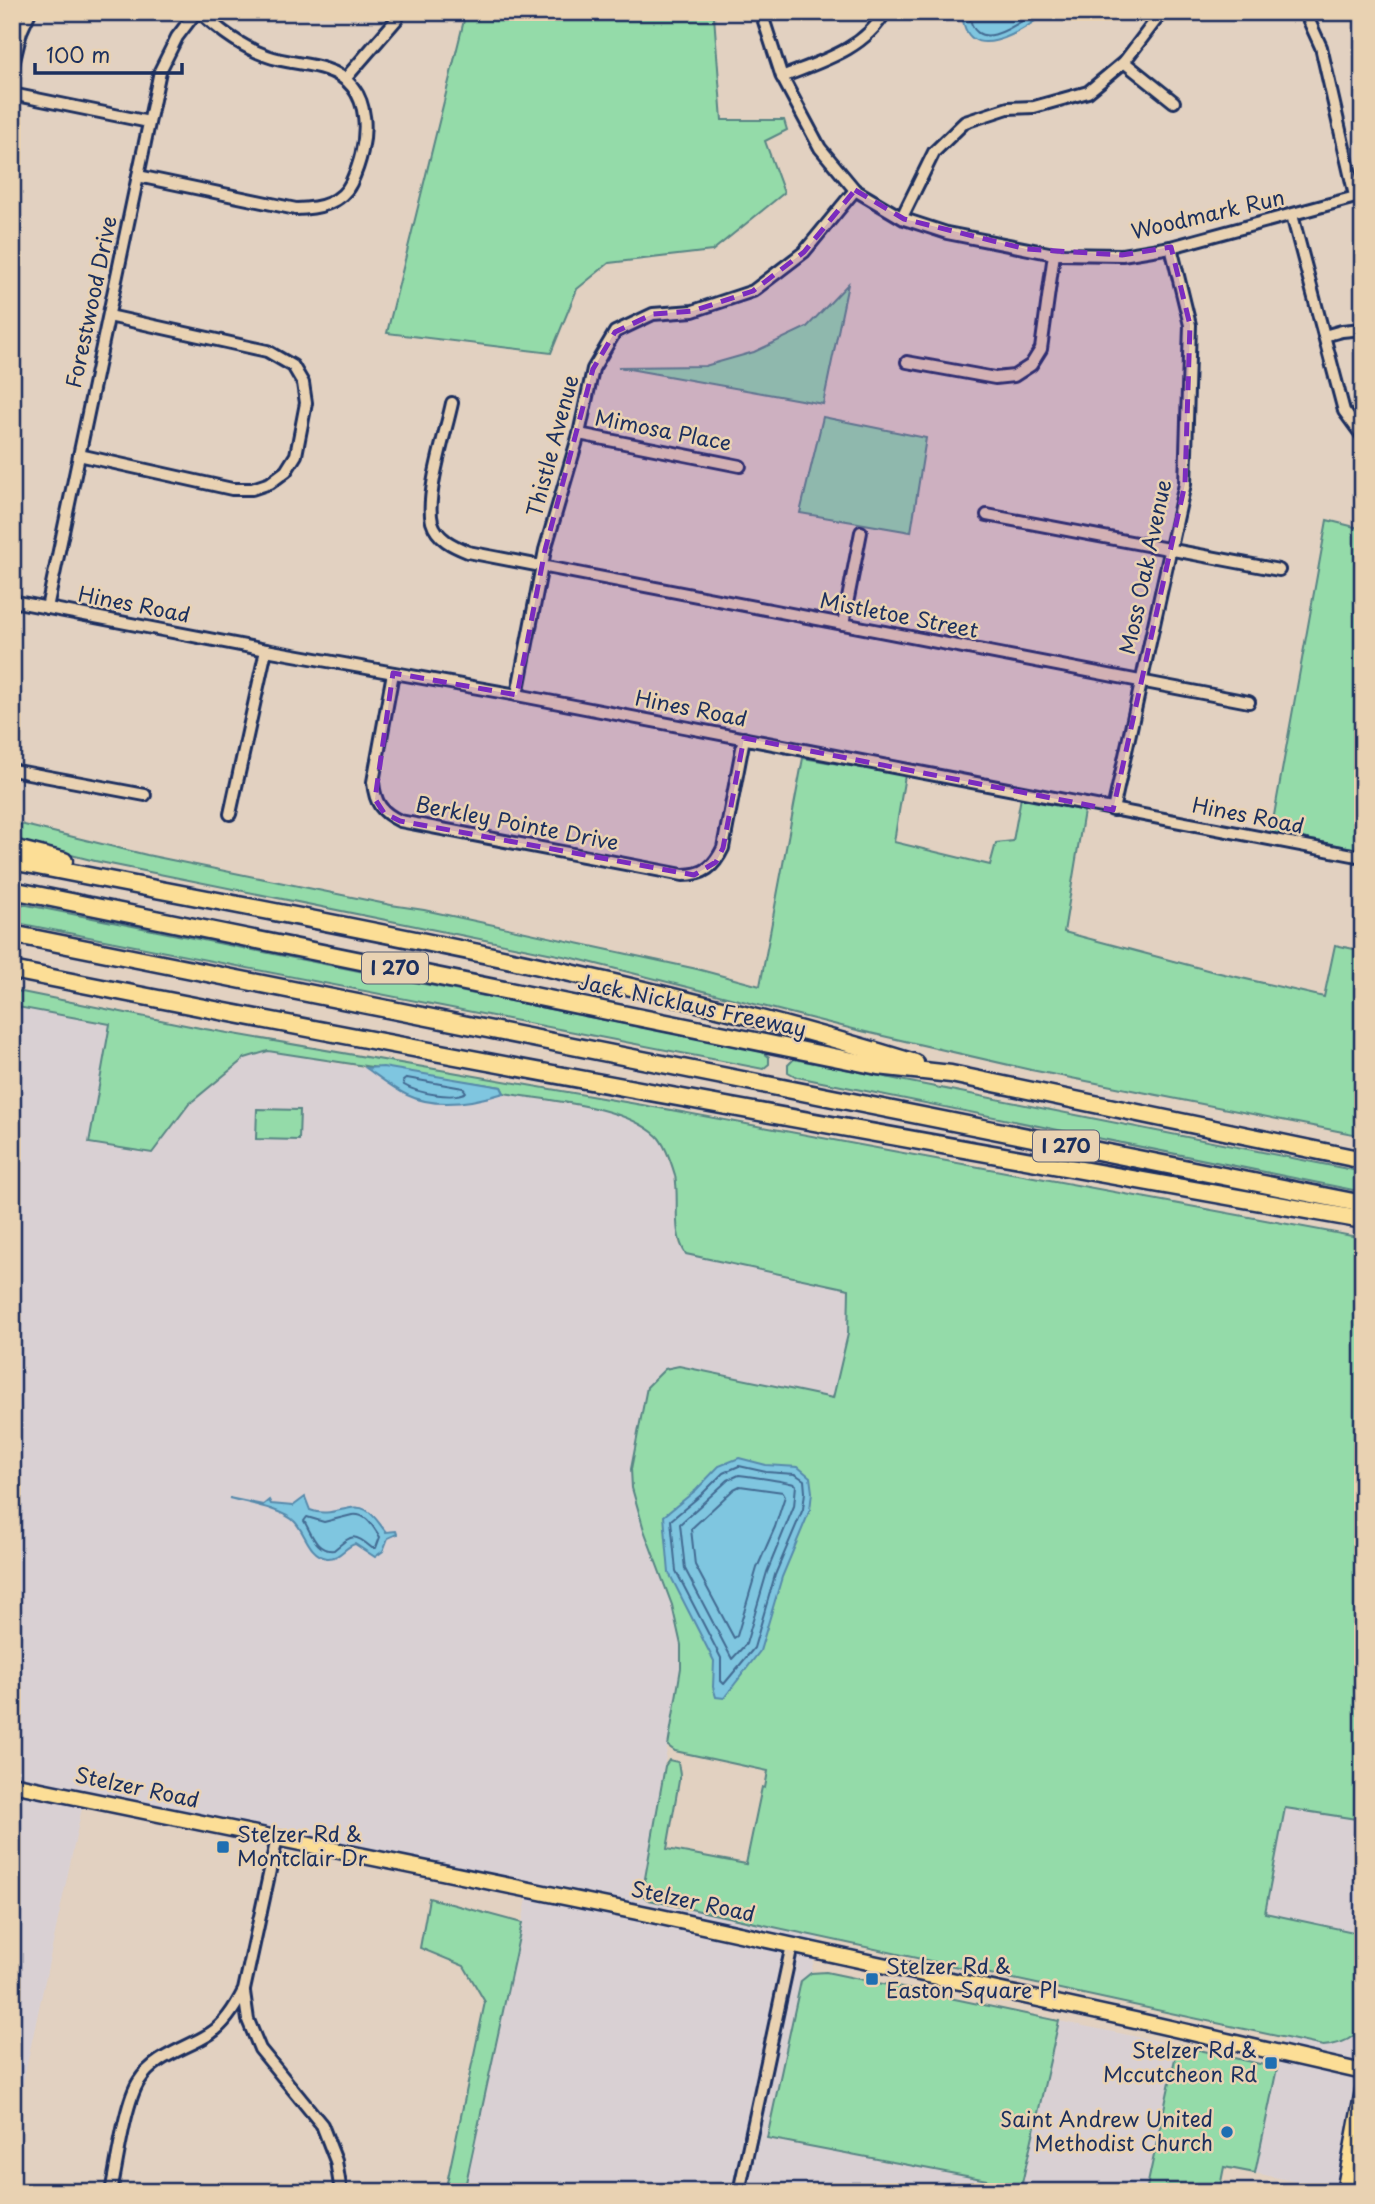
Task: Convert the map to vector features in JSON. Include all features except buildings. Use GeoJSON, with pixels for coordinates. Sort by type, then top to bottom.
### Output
{"type":"FeatureCollection","features":[{"type":"Feature","properties":{"kind":"highway"},"geometry":{"type":"LineString","coordinates":[[12,848],[174,893]]}},
{"type":"Feature","properties":{"kind":"highway"},"geometry":{"type":"LineString","coordinates":[[12,861],[611,981],[807,1030],[951,1074]]}},
{"type":"Feature","properties":{"kind":"highway","name":"Jack Nicklaus Freeway"},"geometry":{"type":"LineString","coordinates":[[12,890],[866,1063],[951,1074],[1363,1160]]}},
{"type":"Feature","properties":{"kind":"highway","name":"I 270"},"geometry":{"type":"LineString","coordinates":[[12,934],[1363,1205]]}},
{"type":"Feature","properties":{"kind":"highway"},"geometry":{"type":"LineString","coordinates":[[12,972],[784,1117],[1363,1220]]}},
{"type":"Feature","properties":{"kind":"main road","name":"Stelzer Road"},"geometry":{"type":"LineString","coordinates":[[12,1784],[792,1945],[1363,2072]]}},
{"type":"Feature","properties":{"kind":"main road"},"geometry":{"type":"LineString","coordinates":[[1344,2192],[1363,2090]]}},
{"type":"Feature","properties":{"kind":"street"},"geometry":{"type":"LineString","coordinates":[[12,69],[21,32],[30,12]]}},
{"type":"Feature","properties":{"kind":"street"},"geometry":{"type":"LineString","coordinates":[[138,176],[296,209],[314,209],[332,202],[349,188],[358,168],[367,124],[363,104],[345,79],[327,69],[268,57],[223,33],[198,12]]}},
{"type":"Feature","properties":{"kind":"street","name":"Forestwood Drive"},"geometry":{"type":"LineString","coordinates":[[47,608],[160,71],[177,37],[198,12]]}},
{"type":"Feature","properties":{"kind":"street","name":"Woodmark Run"},"geometry":{"type":"LineString","coordinates":[[761,12],[782,77],[820,148],[855,190],[902,217],[947,233],[1054,254],[1122,255],[1171,247],[1359,196]]}},
{"type":"Feature","properties":{"kind":"street"},"geometry":{"type":"LineString","coordinates":[[782,77],[839,54],[864,38],[885,12]]}},
{"type":"Feature","properties":{"kind":"street"},"geometry":{"type":"LineString","coordinates":[[902,217],[934,152],[965,122],[1008,108],[1034,107],[1088,92],[1124,62],[1163,12]]}},
{"type":"Feature","properties":{"kind":"street"},"geometry":{"type":"LineString","coordinates":[[1305,12],[1321,47],[1359,196]]}},
{"type":"Feature","properties":{"kind":"street"},"geometry":{"type":"LineString","coordinates":[[345,79],[397,19]]}},
{"type":"Feature","properties":{"kind":"street"},"geometry":{"type":"LineString","coordinates":[[1124,62],[1174,102]]}},
{"type":"Feature","properties":{"kind":"street"},"geometry":{"type":"LineString","coordinates":[[12,94],[149,122]]}},
{"type":"Feature","properties":{"kind":"street","name":"Thistle Avenue"},"geometry":{"type":"LineString","coordinates":[[517,695],[542,566],[579,433],[593,369],[615,332],[653,314],[693,311],[753,291],[804,252],[855,190]]}},
{"type":"Feature","properties":{"kind":"street"},"geometry":{"type":"LineString","coordinates":[[1292,215],[1344,411],[1363,437]]}},
{"type":"Feature","properties":{"kind":"street","name":"Moss Oak Avenue"},"geometry":{"type":"LineString","coordinates":[[1113,810],[1185,484],[1190,325],[1171,247]]}},
{"type":"Feature","properties":{"kind":"street"},"geometry":{"type":"LineString","coordinates":[[907,362],[995,378],[1014,376],[1031,365],[1041,349],[1054,254]]}},
{"type":"Feature","properties":{"kind":"street"},"geometry":{"type":"LineString","coordinates":[[79,455],[232,489],[252,489],[270,483],[286,471],[296,455],[306,403],[303,383],[293,366],[267,351],[109,316]]}},
{"type":"Feature","properties":{"kind":"street"},"geometry":{"type":"LineString","coordinates":[[1324,336],[1363,329]]}},
{"type":"Feature","properties":{"kind":"street","name":"Mistletoe Street"},"geometry":{"type":"LineString","coordinates":[[452,403],[431,500],[432,523],[446,543],[468,552],[1250,702]]}},
{"type":"Feature","properties":{"kind":"street","name":"Mimosa Place"},"geometry":{"type":"LineString","coordinates":[[579,433],[740,466]]}},
{"type":"Feature","properties":{"kind":"street"},"geometry":{"type":"LineString","coordinates":[[987,515],[1279,570]]}},
{"type":"Feature","properties":{"kind":"street"},"geometry":{"type":"LineString","coordinates":[[843,624],[861,532]]}},
{"type":"Feature","properties":{"kind":"street","name":"Hines Road"},"geometry":{"type":"LineString","coordinates":[[12,601],[1363,857]]}},
{"type":"Feature","properties":{"kind":"street"},"geometry":{"type":"LineString","coordinates":[[230,814],[266,650]]}},
{"type":"Feature","properties":{"kind":"street","name":"Berkley Pointe Drive"},"geometry":{"type":"LineString","coordinates":[[393,673],[373,782],[375,799],[384,813],[400,821],[683,875],[704,872],[716,862],[723,848],[744,738]]}},
{"type":"Feature","properties":{"kind":"street"},"geometry":{"type":"LineString","coordinates":[[12,770],[145,795]]}},
{"type":"Feature","properties":{"kind":"street"},"geometry":{"type":"LineString","coordinates":[[111,2192],[126,2117],[138,2081],[157,2061],[213,2032],[233,2011],[244,1990],[277,1838]]}},
{"type":"Feature","properties":{"kind":"street"},"geometry":{"type":"LineString","coordinates":[[739,2192],[792,1945]]}},
{"type":"Feature","properties":{"kind":"street"},"geometry":{"type":"LineString","coordinates":[[244,1990],[248,2020],[260,2049],[322,2125],[337,2161],[341,2192]]}},
{"type":"Feature","properties":{"kind":"highlighted area"},"geometry":{"type":"Polygon","coordinates":[[[855,190],[904,219],[1026,249],[1122,255],[1171,247],[1190,325],[1185,484],[1113,810],[744,738],[723,848],[716,862],[694,875],[400,821],[384,813],[375,799],[393,673],[517,695],[545,550],[593,369],[615,332],[653,314],[693,311],[753,291],[804,252],[855,190]]]}},
{"type":"Feature","properties":{"kind":"shaded area"},"geometry":{"type":"Polygon","coordinates":[[[12,1006],[111,1024],[90,1143],[152,1153],[189,1104],[246,1058],[268,1051],[366,1068],[409,1096],[427,1100],[460,1102],[504,1093],[609,1111],[635,1121],[660,1138],[674,1174],[678,1242],[686,1254],[849,1289],[848,1334],[834,1398],[679,1366],[632,1488],[644,1530],[672,1604],[681,1645],[681,1668],[642,1895],[649,1900],[819,1936],[811,1973],[801,1981],[770,2131],[987,2180],[1010,2192],[464,2192],[529,1890],[84,1799],[12,2134],[12,1006]]]}},
{"type":"Feature","properties":{"kind":"shaded area"},"geometry":{"type":"Polygon","coordinates":[[[1285,1808],[1363,1820],[1363,1934],[1265,1913],[1285,1808]]]}},
{"type":"Feature","properties":{"kind":"shaded area"},"geometry":{"type":"Polygon","coordinates":[[[1363,2010],[1363,2192],[1345,2192],[1255,2173],[1284,2036],[1323,2046],[1339,2044],[1353,2036],[1360,2027],[1363,2010]]]}},
{"type":"Feature","properties":{"kind":"shaded area"},"geometry":{"type":"Polygon","coordinates":[[[1059,2021],[1178,2045],[1146,2192],[1020,2192],[1059,2021]]]}},
{"type":"Feature","properties":{"kind":"green space"},"geometry":{"type":"Polygon","coordinates":[[[466,12],[687,12],[714,16],[722,120],[784,120],[787,130],[765,141],[784,193],[712,251],[609,263],[577,289],[551,353],[387,333],[466,12]]]}},
{"type":"Feature","properties":{"kind":"green space"},"geometry":{"type":"Polygon","coordinates":[[[848,284],[823,404],[618,367],[705,366],[754,352],[807,327],[848,284]]]}},
{"type":"Feature","properties":{"kind":"green space"},"geometry":{"type":"Polygon","coordinates":[[[823,417],[926,438],[911,532],[800,513],[823,417]]]}},
{"type":"Feature","properties":{"kind":"green space"},"geometry":{"type":"Polygon","coordinates":[[[1327,520],[1363,529],[1363,850],[1271,832],[1327,520]]]}},
{"type":"Feature","properties":{"kind":"green space"},"geometry":{"type":"Polygon","coordinates":[[[803,758],[905,775],[894,842],[990,865],[996,843],[1013,841],[1021,797],[1084,811],[1064,932],[1211,971],[1324,997],[1335,945],[1363,951],[1363,1136],[1031,1070],[857,1030],[573,958],[95,861],[12,840],[12,822],[147,855],[424,910],[697,969],[760,986],[803,758]]]}},
{"type":"Feature","properties":{"kind":"green space"},"geometry":{"type":"Polygon","coordinates":[[[12,902],[761,1051],[769,1057],[769,1064],[763,1069],[12,922],[12,902]]]}},
{"type":"Feature","properties":{"kind":"green space"},"geometry":{"type":"Polygon","coordinates":[[[12,990],[205,1029],[671,1110],[1363,1238],[1363,1820],[1285,1808],[1265,1913],[1363,1934],[1364,2003],[1362,2017],[1353,2036],[1343,2042],[1323,2046],[649,1900],[642,1895],[665,1766],[669,1760],[678,1762],[680,1775],[667,1849],[746,1864],[762,1787],[765,1788],[768,1771],[675,1751],[668,1746],[681,1668],[681,1645],[672,1605],[644,1530],[632,1488],[631,1469],[647,1387],[665,1369],[679,1366],[833,1398],[848,1334],[849,1289],[686,1254],[677,1226],[675,1175],[657,1136],[625,1117],[606,1111],[504,1093],[501,1087],[268,1051],[245,1058],[189,1104],[152,1153],[89,1143],[110,1024],[12,1006],[12,990]]]}},
{"type":"Feature","properties":{"kind":"green space"},"geometry":{"type":"Polygon","coordinates":[[[794,1059],[1363,1172],[1363,1192],[797,1077],[788,1072],[788,1065],[794,1059]]]}},
{"type":"Feature","properties":{"kind":"green space"},"geometry":{"type":"Polygon","coordinates":[[[257,1109],[300,1110],[299,1140],[256,1139],[257,1109]]]}},
{"type":"Feature","properties":{"kind":"green space"},"geometry":{"type":"Polygon","coordinates":[[[429,1898],[522,1923],[464,2192],[445,2192],[485,2002],[464,1966],[420,1948],[429,1898]]]}},
{"type":"Feature","properties":{"kind":"green space"},"geometry":{"type":"Polygon","coordinates":[[[826,1972],[1059,2021],[1020,2192],[1010,2192],[987,2180],[767,2138],[801,1981],[811,1973],[826,1972]]]}},
{"type":"Feature","properties":{"kind":"green space"},"geometry":{"type":"Polygon","coordinates":[[[1178,2045],[1277,2068],[1255,2173],[1224,2167],[1219,2192],[1146,2192],[1178,2045]]]}},
{"type":"Feature","properties":{"kind":"water"},"geometry":{"type":"Polygon","coordinates":[[[962,12],[1047,12],[1010,35],[984,42],[973,39],[966,29],[962,12]]]}},
{"type":"Feature","properties":{"kind":"water"},"geometry":{"type":"Polygon","coordinates":[[[383,1067],[501,1087],[504,1093],[456,1103],[430,1102],[407,1095],[366,1068],[383,1067]]]}},
{"type":"Feature","properties":{"kind":"water"},"geometry":{"type":"Polygon","coordinates":[[[739,1458],[766,1465],[798,1467],[810,1477],[812,1492],[810,1510],[782,1577],[760,1651],[724,1698],[716,1697],[713,1687],[714,1661],[669,1573],[664,1516],[696,1490],[719,1466],[739,1458]]]}},
{"type":"Feature","properties":{"kind":"water"},"geometry":{"type":"Polygon","coordinates":[[[305,1497],[310,1510],[318,1512],[354,1507],[366,1510],[386,1532],[396,1531],[397,1534],[388,1538],[383,1551],[375,1557],[355,1544],[335,1557],[327,1558],[316,1553],[289,1517],[229,1498],[263,1505],[269,1500],[271,1504],[293,1506],[305,1497]]]}},
{"type":"Feature","properties":{"kind":"place","name":"Stelzer Rd & Montclair Dr"},"geometry":{"type":"Point","coordinates":[223,1847]}},
{"type":"Feature","properties":{"kind":"place","name":"Stelzer Rd & Easton Square Pl"},"geometry":{"type":"Point","coordinates":[872,1979]}},
{"type":"Feature","properties":{"kind":"place","name":"Stelzer Rd & Mccutcheon Rd"},"geometry":{"type":"Point","coordinates":[1271,2063]}},
{"type":"Feature","properties":{"kind":"place","name":"Saint Andrew United Methodist Church"},"geometry":{"type":"Point","coordinates":[1227,2132]}}]}
